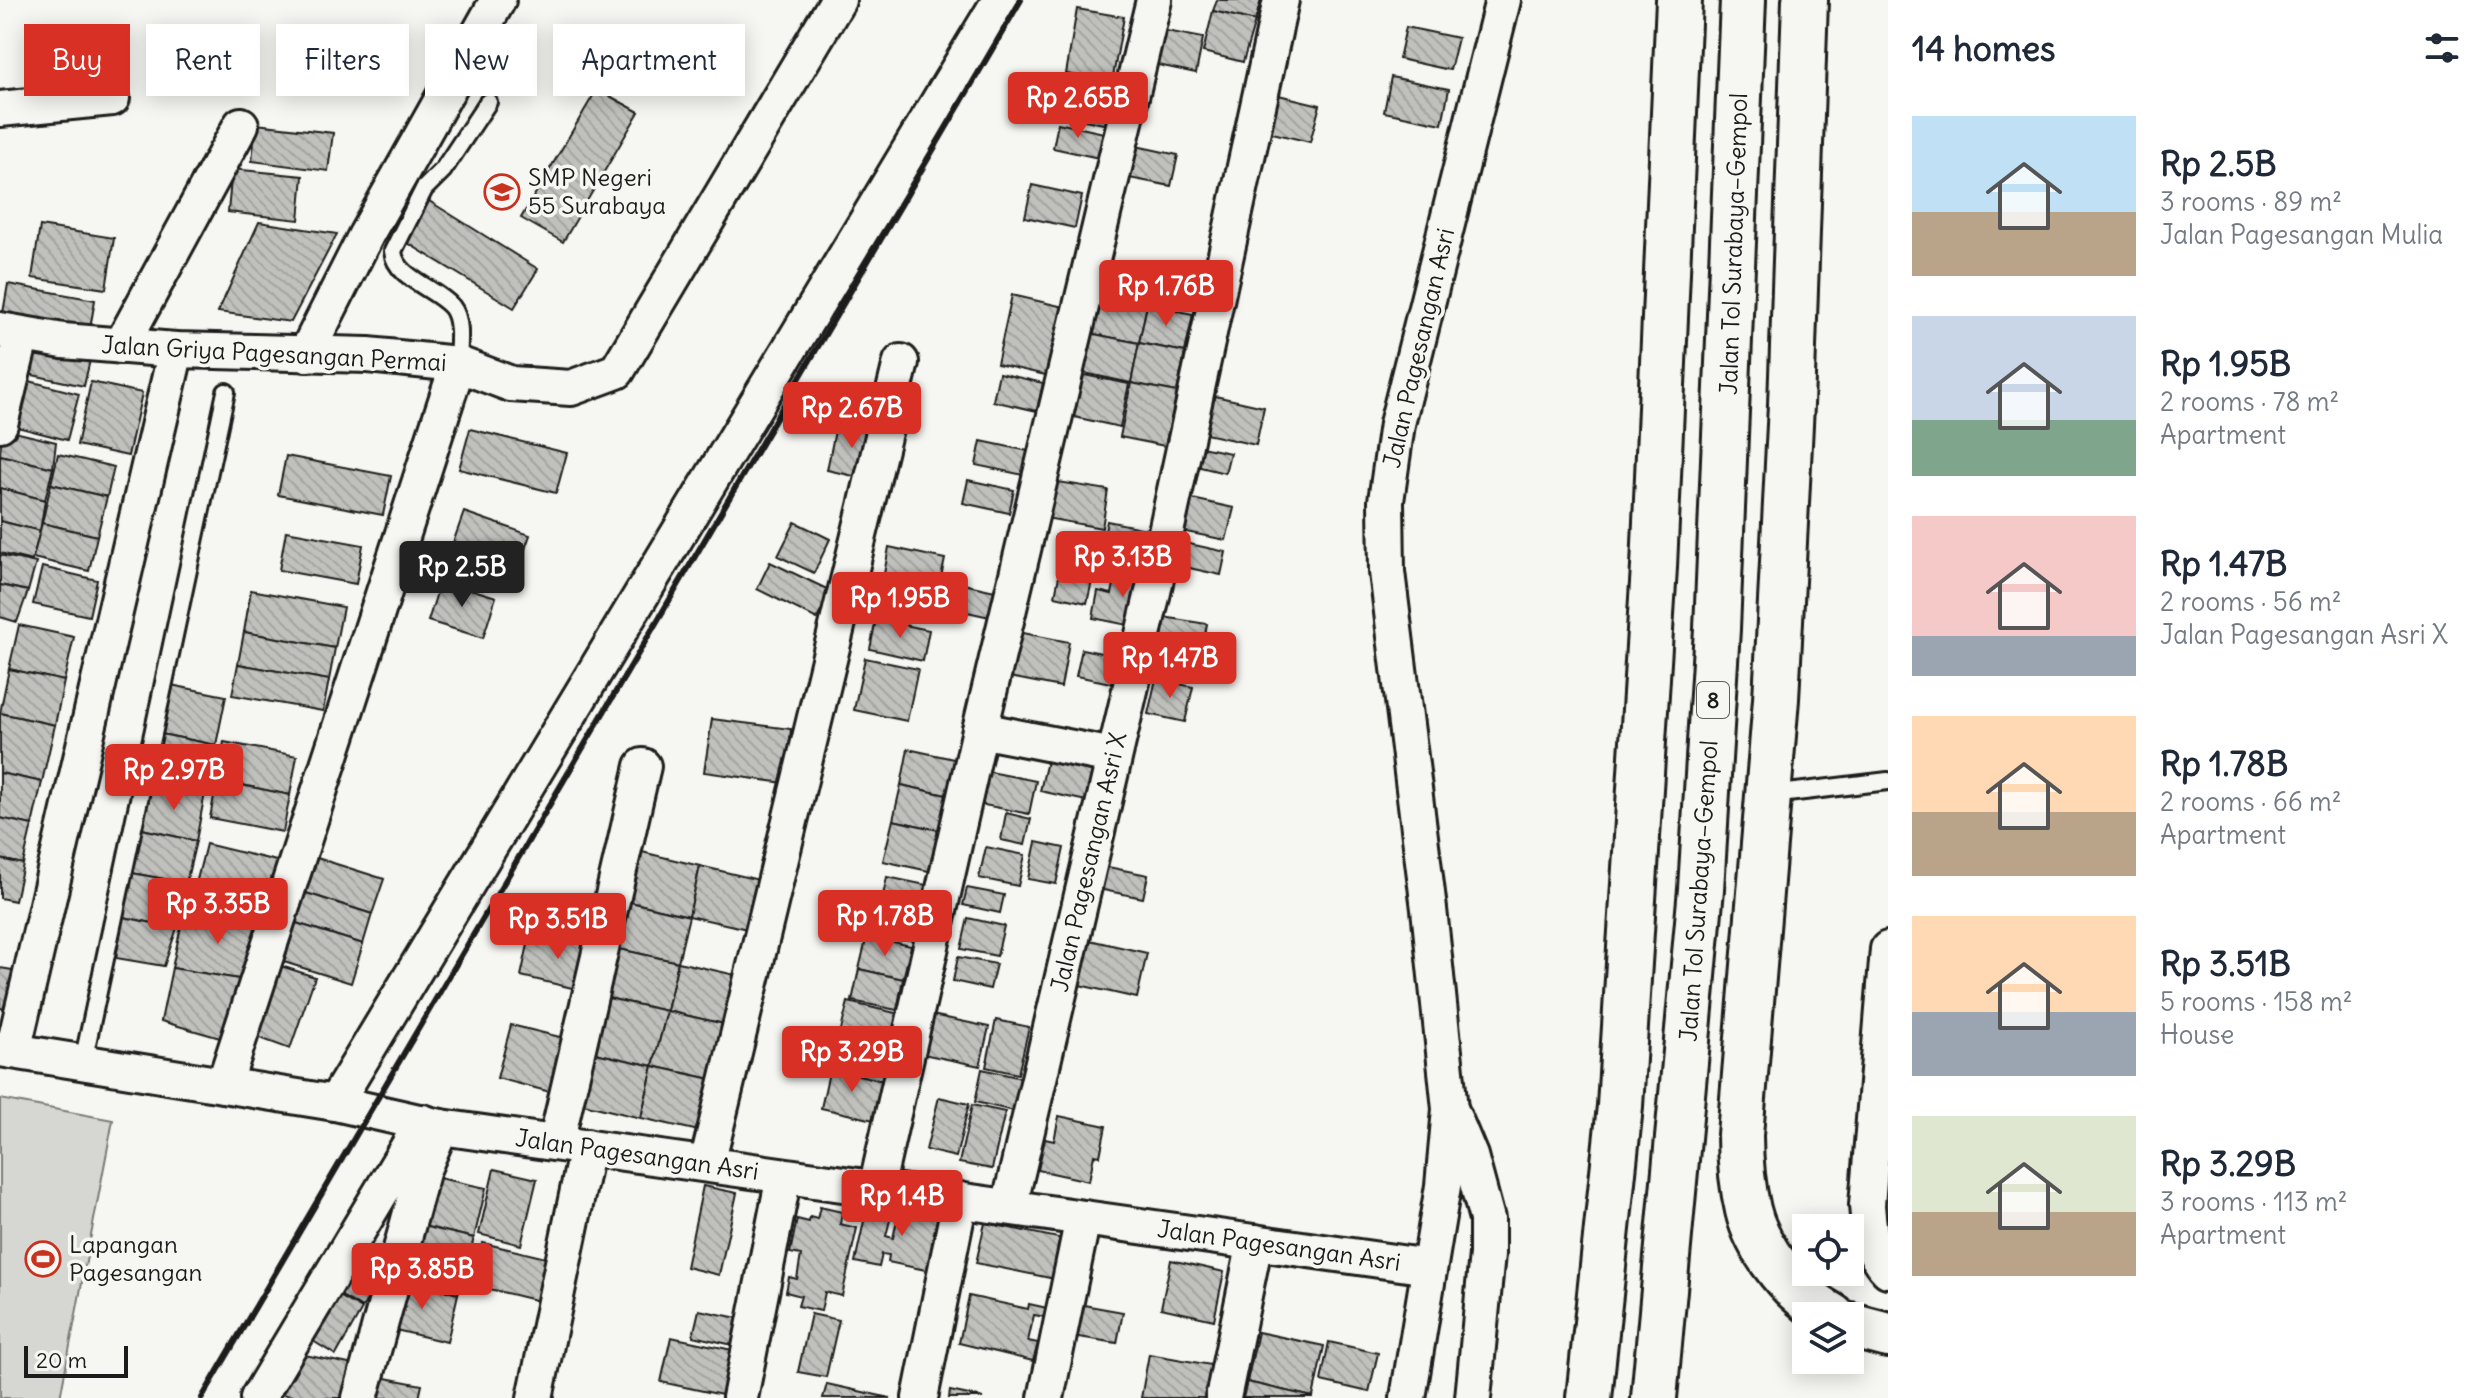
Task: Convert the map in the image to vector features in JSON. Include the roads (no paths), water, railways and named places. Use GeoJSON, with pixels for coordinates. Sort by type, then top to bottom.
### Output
{"type":"FeatureCollection","features":[{"type":"Feature","properties":{"kind":"highway"},"geometry":{"type":"LineString","coordinates":[[1589,1398],[1620,1106],[1654,567],[1679,0]]}},
{"type":"Feature","properties":{"kind":"highway","name":"Jalan Tol Surabaya–Gempol"},"geometry":{"type":"LineString","coordinates":[[1654,1398],[1704,843],[1718,614],[1743,0]]}},
{"type":"Feature","properties":{"kind":"highway"},"geometry":{"type":"LineString","coordinates":[[1805,0],[1791,405],[1769,795],[1740,1135],[1741,1173],[1748,1213],[1762,1243],[1781,1271],[1810,1302]]}},
{"type":"Feature","properties":{"kind":"highway"},"geometry":{"type":"LineString","coordinates":[[1864,1329],[1888,1335]]}},
{"type":"Feature","properties":{"kind":"street"},"geometry":{"type":"LineString","coordinates":[[306,354],[366,235],[498,0]]}},
{"type":"Feature","properties":{"kind":"street","name":"Jalan Griya Pagesangan Permai"},"geometry":{"type":"LineString","coordinates":[[11,332],[63,341],[176,350],[368,355],[458,364],[511,384],[571,388],[617,371],[838,0]]}},
{"type":"Feature","properties":{"kind":"street"},"geometry":{"type":"LineString","coordinates":[[335,1103],[1000,0]]}},
{"type":"Feature","properties":{"kind":"street"},"geometry":{"type":"LineString","coordinates":[[876,1189],[980,730],[1154,0]]}},
{"type":"Feature","properties":{"kind":"street","name":"Jalan Pagesangan Asri X"},"geometry":{"type":"LineString","coordinates":[[1009,1207],[1153,592],[1281,0]]}},
{"type":"Feature","properties":{"kind":"street","name":"Jalan Pagesangan Asri"},"geometry":{"type":"LineString","coordinates":[[7,1050],[335,1103],[432,1125],[1429,1267],[1443,1186],[1450,1109],[1429,909],[1387,572],[1386,501],[1397,424],[1503,0]]}},
{"type":"Feature","properties":{"kind":"street"},"geometry":{"type":"LineString","coordinates":[[0,109],[112,98]]}},
{"type":"Feature","properties":{"kind":"street"},"geometry":{"type":"LineString","coordinates":[[121,346],[241,125]]}},
{"type":"Feature","properties":{"kind":"street"},"geometry":{"type":"LineString","coordinates":[[0,424],[11,332]]}},
{"type":"Feature","properties":{"kind":"street"},"geometry":{"type":"LineString","coordinates":[[7,1050],[176,350]]}},
{"type":"Feature","properties":{"kind":"street"},"geometry":{"type":"LineString","coordinates":[[707,1164],[901,362]]}},
{"type":"Feature","properties":{"kind":"street"},"geometry":{"type":"LineString","coordinates":[[224,1085],[458,364]]}},
{"type":"Feature","properties":{"kind":"street"},"geometry":{"type":"LineString","coordinates":[[980,730],[1113,756]]}},
{"type":"Feature","properties":{"kind":"street"},"geometry":{"type":"LineString","coordinates":[[535,1398],[571,1145],[643,766]]}},
{"type":"Feature","properties":{"kind":"street"},"geometry":{"type":"LineString","coordinates":[[1888,949],[1867,1205],[1870,1237],[1878,1261],[1888,1270]]}},
{"type":"Feature","properties":{"kind":"street"},"geometry":{"type":"LineString","coordinates":[[1450,1109],[1470,1156],[1487,1219],[1487,1254],[1473,1398]]}},
{"type":"Feature","properties":{"kind":"street"},"geometry":{"type":"LineString","coordinates":[[258,1398],[432,1125]]}},
{"type":"Feature","properties":{"kind":"street"},"geometry":{"type":"LineString","coordinates":[[360,1398],[423,1169],[432,1125]]}},
{"type":"Feature","properties":{"kind":"street"},"geometry":{"type":"LineString","coordinates":[[740,1398],[784,1176]]}},
{"type":"Feature","properties":{"kind":"street"},"geometry":{"type":"LineString","coordinates":[[920,1398],[960,1200]]}},
{"type":"Feature","properties":{"kind":"street"},"geometry":{"type":"LineString","coordinates":[[1046,1398],[1083,1218]]}},
{"type":"Feature","properties":{"kind":"street"},"geometry":{"type":"LineString","coordinates":[[1223,1398],[1255,1242]]}},
{"type":"Feature","properties":{"kind":"street"},"geometry":{"type":"LineString","coordinates":[[1408,1398],[1429,1267]]}},
{"type":"Feature","properties":{"kind":"lane"},"geometry":{"type":"LineString","coordinates":[[458,364],[458,330],[452,308],[400,268],[393,259],[393,251],[424,189],[443,170],[488,102]]}},
{"type":"Feature","properties":{"kind":"lane"},"geometry":{"type":"LineString","coordinates":[[83,1062],[226,392]]}},
{"type":"Feature","properties":{"kind":"lane"},"geometry":{"type":"LineString","coordinates":[[1769,795],[1888,781]]}},
{"type":"Feature","properties":{"kind":"railway"},"geometry":{"type":"LineString","coordinates":[[202,1398],[1021,0]]}},
{"type":"Feature","properties":{"kind":"place","name":"SMP Negeri 55 Surabaya"},"geometry":{"type":"Point","coordinates":[502,192]}},
{"type":"Feature","properties":{"kind":"place","name":"Lapangan Pagesangan"},"geometry":{"type":"Point","coordinates":[43,1259]}}]}
